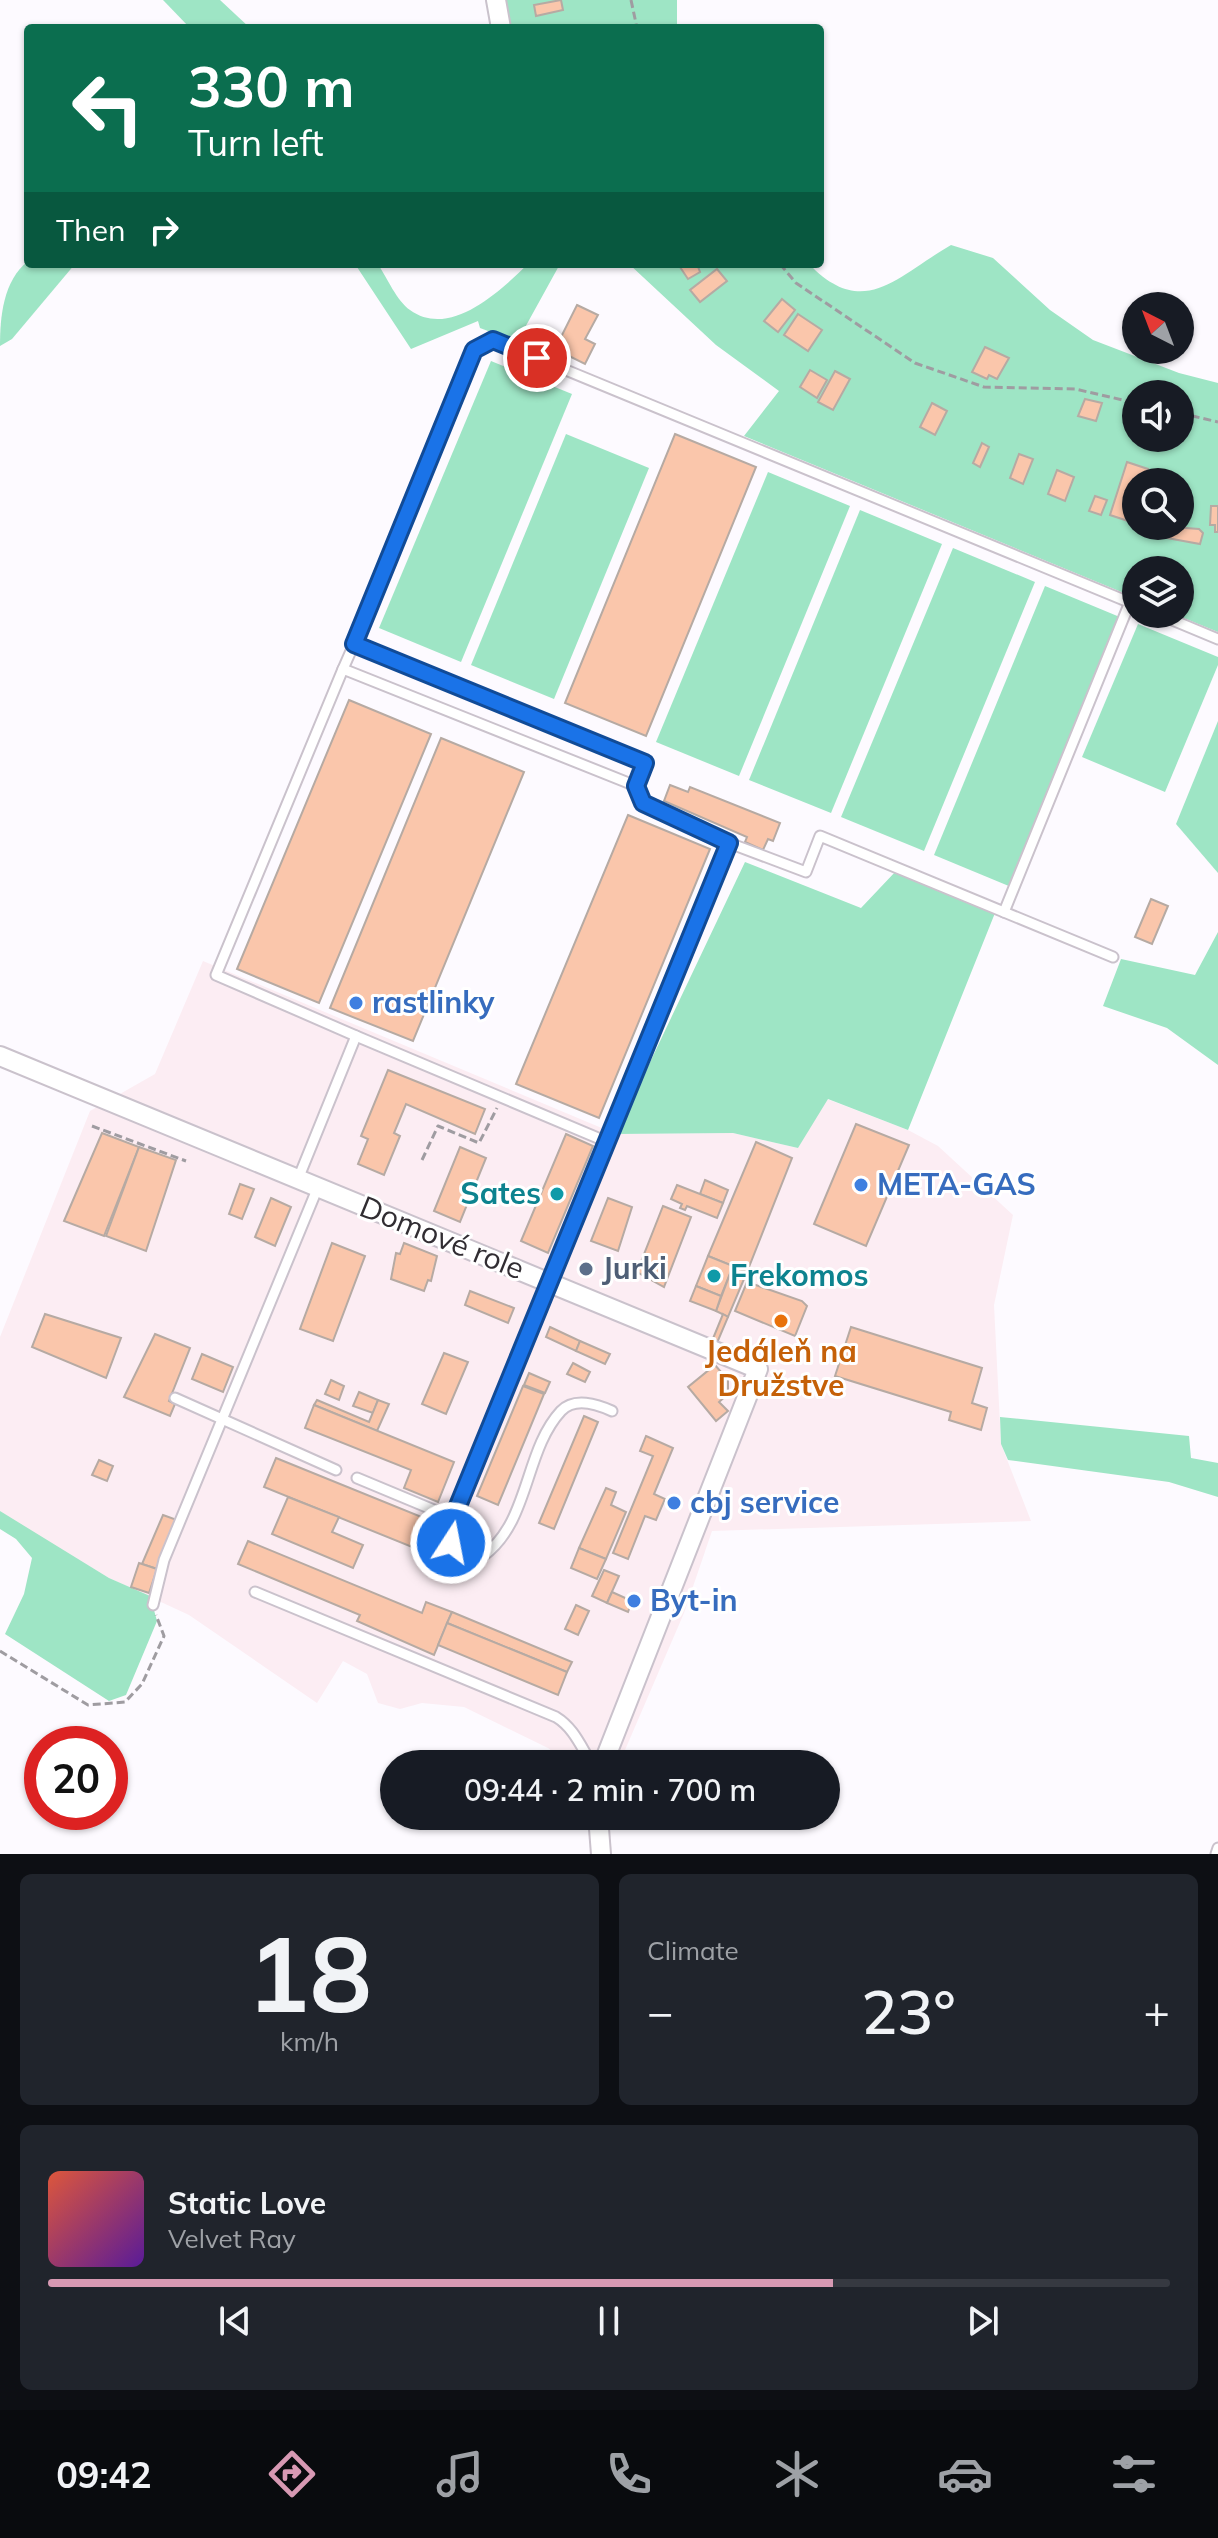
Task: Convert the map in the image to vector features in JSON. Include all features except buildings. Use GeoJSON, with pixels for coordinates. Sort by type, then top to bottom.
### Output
{"type":"FeatureCollection","features":[{"type":"Feature","properties":{"kind":"street"},"geometry":{"type":"LineString","coordinates":[[496,0],[500,24]]}},
{"type":"Feature","properties":{"kind":"street","name":"Domové role"},"geometry":{"type":"LineString","coordinates":[[0,1056],[762,1373],[609,1750]]}},
{"type":"Feature","properties":{"kind":"street"},"geometry":{"type":"LineString","coordinates":[[599,1830],[601,1854]]}},
{"type":"Feature","properties":{"kind":"lane"},"geometry":{"type":"LineString","coordinates":[[605,1141],[216,975],[474,350],[493,340],[1122,599]]}},
{"type":"Feature","properties":{"kind":"lane"},"geometry":{"type":"LineString","coordinates":[[1004,912],[1123,628]]}},
{"type":"Feature","properties":{"kind":"lane"},"geometry":{"type":"LineString","coordinates":[[1192,628],[1218,639]]}},
{"type":"Feature","properties":{"kind":"lane"},"geometry":{"type":"LineString","coordinates":[[354,644],[645,763],[636,786],[643,803],[729,843],[806,872],[820,836],[1113,957]]}},
{"type":"Feature","properties":{"kind":"lane"},"geometry":{"type":"LineString","coordinates":[[343,669],[636,786]]}},
{"type":"Feature","properties":{"kind":"lane"},"geometry":{"type":"LineString","coordinates":[[612,1411],[598,1404],[580,1403],[562,1409],[549,1429],[511,1523],[495,1548],[483,1556],[466,1553],[451,1543],[453,1518],[729,843]]}},
{"type":"Feature","properties":{"kind":"lane"},"geometry":{"type":"LineString","coordinates":[[298,1179],[356,1036]]}},
{"type":"Feature","properties":{"kind":"lane"},"geometry":{"type":"LineString","coordinates":[[153,1605],[164,1560],[318,1187]]}},
{"type":"Feature","properties":{"kind":"lane"},"geometry":{"type":"LineString","coordinates":[[175,1398],[336,1470]]}},
{"type":"Feature","properties":{"kind":"lane"},"geometry":{"type":"LineString","coordinates":[[357,1478],[453,1518]]}},
{"type":"Feature","properties":{"kind":"lane"},"geometry":{"type":"LineString","coordinates":[[255,1592],[556,1717],[564,1722],[585,1750]]}},
{"type":"Feature","properties":{"kind":"path"},"geometry":{"type":"LineString","coordinates":[[631,0],[636,24]]}},
{"type":"Feature","properties":{"kind":"path"},"geometry":{"type":"LineString","coordinates":[[783,268],[796,283],[915,363],[984,387],[1075,389],[1122,400]]}},
{"type":"Feature","properties":{"kind":"path"},"geometry":{"type":"LineString","coordinates":[[1194,416],[1218,422]]}},
{"type":"Feature","properties":{"kind":"path"},"geometry":{"type":"LineString","coordinates":[[422,1160],[438,1126],[479,1143],[502,1098]]}},
{"type":"Feature","properties":{"kind":"path"},"geometry":{"type":"LineString","coordinates":[[92,1126],[186,1161]]}},
{"type":"Feature","properties":{"kind":"path"},"geometry":{"type":"LineString","coordinates":[[0,1651],[88,1705],[125,1702],[142,1684],[164,1636],[153,1605]]}},
{"type":"Feature","properties":{"kind":"shaded area"},"geometry":{"type":"Polygon","coordinates":[[[203,961],[616,1134],[733,1133],[798,1148],[827,1099],[908,1130],[938,1146],[1013,1215],[994,1305],[1001,1444],[1031,1521],[712,1531],[684,1613],[625,1750],[551,1750],[464,1707],[422,1703],[400,1709],[378,1703],[367,1674],[343,1661],[317,1703],[189,1615],[109,1578],[0,1511],[0,1337],[90,1111],[155,1074],[203,961]]]}},
{"type":"Feature","properties":{"kind":"green space"},"geometry":{"type":"Polygon","coordinates":[[[163,0],[220,0],[246,24],[186,24],[163,0]]]}},
{"type":"Feature","properties":{"kind":"green space"},"geometry":{"type":"Polygon","coordinates":[[[504,0],[677,0],[677,24],[508,24],[504,0]]]}},
{"type":"Feature","properties":{"kind":"green space"},"geometry":{"type":"Polygon","coordinates":[[[951,245],[993,258],[1050,310],[1093,340],[1122,351],[1122,364],[1156,364],[1218,383],[1218,632],[1194,622],[1194,556],[1122,556],[1122,592],[744,436],[779,391],[716,345],[633,268],[814,268],[829,281],[847,289],[864,291],[880,288],[951,245]]]}},
{"type":"Feature","properties":{"kind":"green space"},"geometry":{"type":"Polygon","coordinates":[[[24,265],[24,268],[72,268],[12,339],[0,346],[5,300],[24,265]]]}},
{"type":"Feature","properties":{"kind":"green space"},"geometry":{"type":"Polygon","coordinates":[[[358,268],[380,268],[405,306],[425,317],[441,319],[474,308],[524,268],[558,268],[517,342],[480,328],[478,321],[411,349],[358,268]]]}},
{"type":"Feature","properties":{"kind":"green space"},"geometry":{"type":"Polygon","coordinates":[[[491,361],[572,394],[461,662],[379,628],[491,361]]]}},
{"type":"Feature","properties":{"kind":"green space"},"geometry":{"type":"Polygon","coordinates":[[[566,434],[649,468],[554,699],[471,665],[566,434]]]}},
{"type":"Feature","properties":{"kind":"green space"},"geometry":{"type":"Polygon","coordinates":[[[768,472],[850,506],[739,776],[656,742],[768,472]]]}},
{"type":"Feature","properties":{"kind":"green space"},"geometry":{"type":"Polygon","coordinates":[[[860,510],[942,544],[831,813],[749,780],[860,510]]]}},
{"type":"Feature","properties":{"kind":"green space"},"geometry":{"type":"Polygon","coordinates":[[[953,548],[1035,582],[924,851],[841,817],[953,548]]]}},
{"type":"Feature","properties":{"kind":"green space"},"geometry":{"type":"Polygon","coordinates":[[[1045,586],[1122,618],[1124,628],[1016,889],[934,855],[1045,586]]]}},
{"type":"Feature","properties":{"kind":"green space"},"geometry":{"type":"Polygon","coordinates":[[[1136,628],[1148,628],[1218,657],[1218,665],[1165,792],[1082,757],[1136,628]]]}},
{"type":"Feature","properties":{"kind":"green space"},"geometry":{"type":"Polygon","coordinates":[[[1218,721],[1218,873],[1176,824],[1218,721]]]}},
{"type":"Feature","properties":{"kind":"green space"},"geometry":{"type":"Polygon","coordinates":[[[745,862],[861,908],[896,871],[995,913],[908,1130],[828,1099],[798,1148],[733,1133],[616,1134],[745,862]]]}},
{"type":"Feature","properties":{"kind":"green space"},"geometry":{"type":"Polygon","coordinates":[[[1218,932],[1218,1065],[1167,1028],[1103,1006],[1121,959],[1195,975],[1218,932]]]}},
{"type":"Feature","properties":{"kind":"green space"},"geometry":{"type":"Polygon","coordinates":[[[1000,1417],[1189,1436],[1191,1458],[1218,1463],[1218,1497],[1169,1482],[1008,1460],[1001,1444],[1000,1417]]]}},
{"type":"Feature","properties":{"kind":"green space"},"geometry":{"type":"Polygon","coordinates":[[[0,1511],[109,1578],[150,1596],[157,1621],[126,1695],[109,1701],[5,1634],[24,1594],[32,1558],[16,1539],[0,1529],[0,1511]]]}},
{"type":"Feature","properties":{"kind":"place","name":"rastlinky"},"geometry":{"type":"Point","coordinates":[356,1003]}},
{"type":"Feature","properties":{"kind":"place","name":"META-GAS"},"geometry":{"type":"Point","coordinates":[861,1185]}},
{"type":"Feature","properties":{"kind":"place","name":"Sates"},"geometry":{"type":"Point","coordinates":[557,1194]}},
{"type":"Feature","properties":{"kind":"place","name":"Jurki"},"geometry":{"type":"Point","coordinates":[586,1269]}},
{"type":"Feature","properties":{"kind":"place","name":"Frekomos"},"geometry":{"type":"Point","coordinates":[714,1276]}},
{"type":"Feature","properties":{"kind":"place","name":"Jedáleň na Družstve"},"geometry":{"type":"Point","coordinates":[781,1321]}},
{"type":"Feature","properties":{"kind":"place","name":"cbj service"},"geometry":{"type":"Point","coordinates":[674,1503]}},
{"type":"Feature","properties":{"kind":"place","name":"Byt-in"},"geometry":{"type":"Point","coordinates":[634,1601]}},
{"type":"Feature","properties":{"kind":"route"},"geometry":{"type":"LineString","coordinates":[[451,1543],[449,1530],[453,1518],[729,843],[643,803],[636,786],[645,763],[354,644],[474,350],[493,340],[537,358]]}}]}
